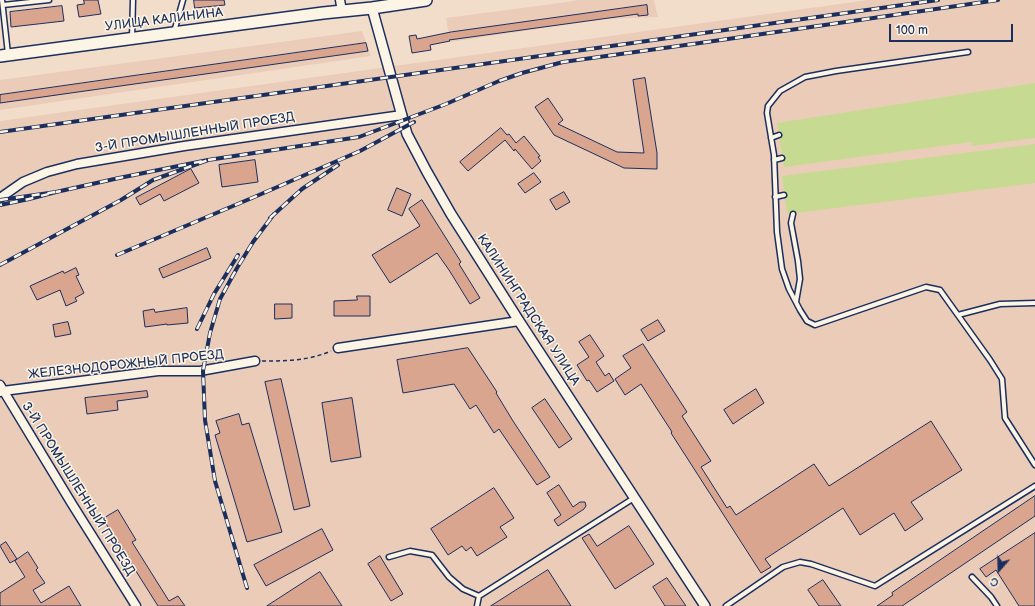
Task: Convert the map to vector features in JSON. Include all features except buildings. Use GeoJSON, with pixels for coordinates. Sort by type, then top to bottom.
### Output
{"type":"FeatureCollection","features":[{"type":"Feature","properties":{"kind":"main road","name":"УЛИЦА КАЛИНИНА"},"geometry":{"type":"LineString","coordinates":[[4,55],[426,0]]}},
{"type":"Feature","properties":{"kind":"street"},"geometry":{"type":"LineString","coordinates":[[340,0],[342,11]]}},
{"type":"Feature","properties":{"kind":"street","name":"КАЛИНИНГРАДСКАЯ УЛИЦА"},"geometry":{"type":"LineString","coordinates":[[372,8],[407,134],[427,172],[451,214],[519,321],[705,606]]}},
{"type":"Feature","properties":{"kind":"street","name":"3-Й ПРОМЫШЛЕННЫЙ ПРОЕЗД"},"geometry":{"type":"LineString","coordinates":[[0,198],[23,182],[47,172],[77,164],[184,146],[402,115]]}},
{"type":"Feature","properties":{"kind":"street"},"geometry":{"type":"LineString","coordinates":[[338,348],[519,321]]}},
{"type":"Feature","properties":{"kind":"street","name":"ЖЕЛЕЗНОДОРОЖНЫЙ ПРОЕЗД"},"geometry":{"type":"LineString","coordinates":[[1,389],[158,371],[200,371],[255,362]]}},
{"type":"Feature","properties":{"kind":"street","name":"3-Й ПРОМЫШЛЕННЫЙ ПРОЕЗД"},"geometry":{"type":"LineString","coordinates":[[1,389],[136,606]]}},
{"type":"Feature","properties":{"kind":"lane"},"geometry":{"type":"LineString","coordinates":[[2,0],[4,55]]}},
{"type":"Feature","properties":{"kind":"lane"},"geometry":{"type":"LineString","coordinates":[[3,5],[49,0]]}},
{"type":"Feature","properties":{"kind":"lane"},"geometry":{"type":"LineString","coordinates":[[132,38],[133,0]]}},
{"type":"Feature","properties":{"kind":"lane"},"geometry":{"type":"LineString","coordinates":[[174,33],[183,0]]}},
{"type":"Feature","properties":{"kind":"lane"},"geometry":{"type":"LineString","coordinates":[[968,52],[805,77],[780,91],[772,100],[768,106],[767,113],[774,160],[777,232],[782,269],[789,289],[796,302],[807,320],[815,325],[926,287],[940,290],[1002,379],[1005,418],[1035,465]]}},
{"type":"Feature","properties":{"kind":"lane"},"geometry":{"type":"LineString","coordinates":[[771,138],[779,136]]}},
{"type":"Feature","properties":{"kind":"lane"},"geometry":{"type":"LineString","coordinates":[[774,160],[782,158]]}},
{"type":"Feature","properties":{"kind":"lane"},"geometry":{"type":"LineString","coordinates":[[775,197],[784,195]]}},
{"type":"Feature","properties":{"kind":"lane"},"geometry":{"type":"LineString","coordinates":[[792,214],[791,223],[800,279],[796,302]]}},
{"type":"Feature","properties":{"kind":"lane"},"geometry":{"type":"LineString","coordinates":[[958,315],[1000,304],[1035,303]]}},
{"type":"Feature","properties":{"kind":"lane"},"geometry":{"type":"LineString","coordinates":[[726,606],[784,567],[800,562],[811,564],[875,586],[1035,486]]}},
{"type":"Feature","properties":{"kind":"lane"},"geometry":{"type":"LineString","coordinates":[[477,606],[479,596],[634,498]]}},
{"type":"Feature","properties":{"kind":"lane"},"geometry":{"type":"LineString","coordinates":[[389,557],[410,551],[432,555],[449,577],[463,589],[479,596]]}},
{"type":"Feature","properties":{"kind":"lane"},"geometry":{"type":"LineString","coordinates":[[972,577],[991,597],[997,606]]}},
{"type":"Feature","properties":{"kind":"path"},"geometry":{"type":"LineString","coordinates":[[255,362],[298,360],[324,354],[338,348]]}},
{"type":"Feature","properties":{"kind":"shaded area"},"geometry":{"type":"Polygon","coordinates":[[[577,0],[654,0],[658,17],[605,19],[450,42],[446,18],[577,0]]]}},
{"type":"Feature","properties":{"kind":"shaded area"},"geometry":{"type":"Polygon","coordinates":[[[868,0],[1035,0],[1035,606],[0,606],[0,121],[868,0]]]}},
{"type":"Feature","properties":{"kind":"shaded area"},"geometry":{"type":"Polygon","coordinates":[[[362,31],[371,56],[0,110],[0,80],[362,31]]]}},
{"type":"Feature","properties":{"kind":"green space"},"geometry":{"type":"Polygon","coordinates":[[[1035,83],[1035,138],[972,146],[971,142],[784,167],[777,123],[1035,83]]]}},
{"type":"Feature","properties":{"kind":"green space"},"geometry":{"type":"Polygon","coordinates":[[[1035,144],[1035,183],[787,214],[782,176],[1035,144]]]}},
{"type":"Feature","properties":{"kind":"railway"},"geometry":{"type":"LineString","coordinates":[[0,132],[938,0]]}},
{"type":"Feature","properties":{"kind":"railway"},"geometry":{"type":"LineString","coordinates":[[208,160],[359,137],[446,104],[499,81],[563,62],[998,0]]}},
{"type":"Feature","properties":{"kind":"railway"},"geometry":{"type":"LineString","coordinates":[[117,255],[360,151],[414,122]]}},
{"type":"Feature","properties":{"kind":"railway"},"geometry":{"type":"LineString","coordinates":[[0,265],[121,200],[153,180],[208,160],[56,192]]}},
{"type":"Feature","properties":{"kind":"railway"},"geometry":{"type":"LineString","coordinates":[[270,218],[302,189],[338,165]]}},
{"type":"Feature","properties":{"kind":"railway"},"geometry":{"type":"LineString","coordinates":[[0,200],[56,192],[0,205]]}},
{"type":"Feature","properties":{"kind":"railway"},"geometry":{"type":"LineString","coordinates":[[247,588],[215,481],[205,420],[203,371],[210,333],[220,299],[253,242],[274,214]]}},
{"type":"Feature","properties":{"kind":"railway"},"geometry":{"type":"LineString","coordinates":[[197,329],[214,294],[238,255]]}}]}
